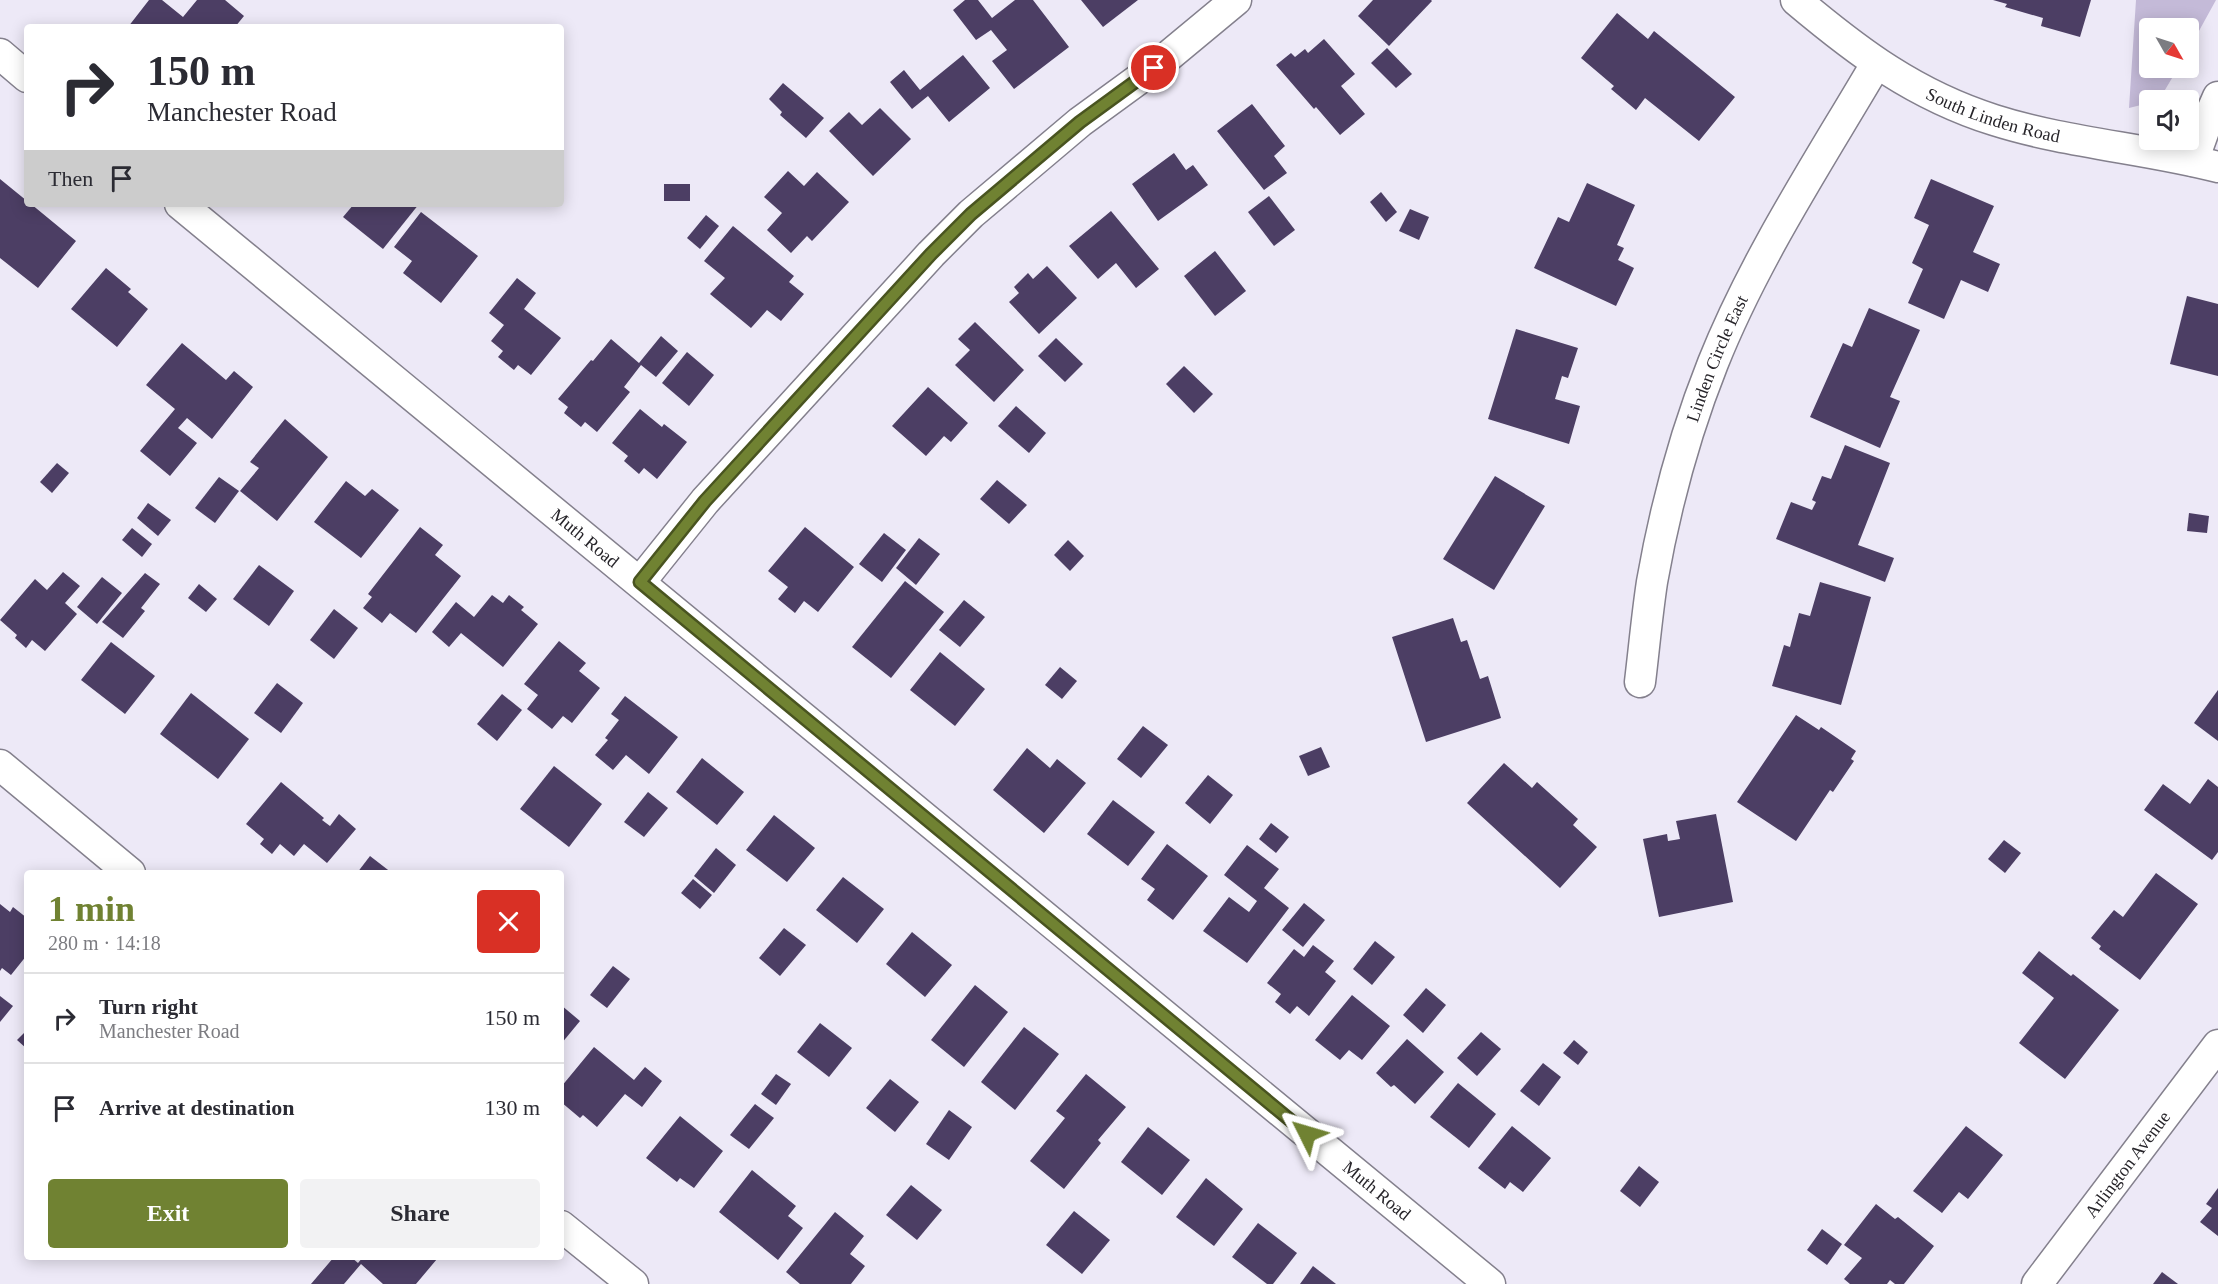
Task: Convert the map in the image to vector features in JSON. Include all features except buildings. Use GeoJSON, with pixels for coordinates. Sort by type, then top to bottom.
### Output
{"type":"FeatureCollection","features":[{"type":"Feature","properties":{"kind":"street"},"geometry":{"type":"LineString","coordinates":[[640,582],[705,501],[931,254],[971,214],[1080,122],[1154,68],[1236,0]]}},
{"type":"Feature","properties":{"kind":"street","name":"South Linden Road"},"geometry":{"type":"LineString","coordinates":[[1796,0],[1876,64],[1918,89],[1994,120],[2040,132],[2206,164]]}},
{"type":"Feature","properties":{"kind":"street"},"geometry":{"type":"LineString","coordinates":[[0,54],[24,74]]}},
{"type":"Feature","properties":{"kind":"street","name":"Linden Circle East"},"geometry":{"type":"LineString","coordinates":[[1640,682],[1652,582],[1674,481],[1690,425],[1713,362],[1770,245],[1876,64]]}},
{"type":"Feature","properties":{"kind":"street"},"geometry":{"type":"LineString","coordinates":[[2206,164],[2206,122],[2218,97]]}},
{"type":"Feature","properties":{"kind":"street","name":"Muth Road"},"geometry":{"type":"LineString","coordinates":[[184,207],[1490,1284]]}},
{"type":"Feature","properties":{"kind":"street"},"geometry":{"type":"LineString","coordinates":[[0,765],[126,870]]}},
{"type":"Feature","properties":{"kind":"street","name":"Arlington Avenue"},"geometry":{"type":"LineString","coordinates":[[2037,1284],[2218,1045]]}},
{"type":"Feature","properties":{"kind":"street"},"geometry":{"type":"LineString","coordinates":[[564,1228],[633,1284]]}},
{"type":"Feature","properties":{"kind":"shaded area"},"geometry":{"type":"Polygon","coordinates":[[[2136,0],[2216,0],[2199,31],[2199,18],[2139,18],[2139,78],[2172,78],[2165,90],[2139,90],[2139,106],[2129,108],[2136,0]]]}},
{"type":"Feature","properties":{"kind":"route"},"geometry":{"type":"LineString","coordinates":[[1154,68],[1034,159],[971,214],[931,254],[705,501],[640,582],[1307,1134]]}}]}
